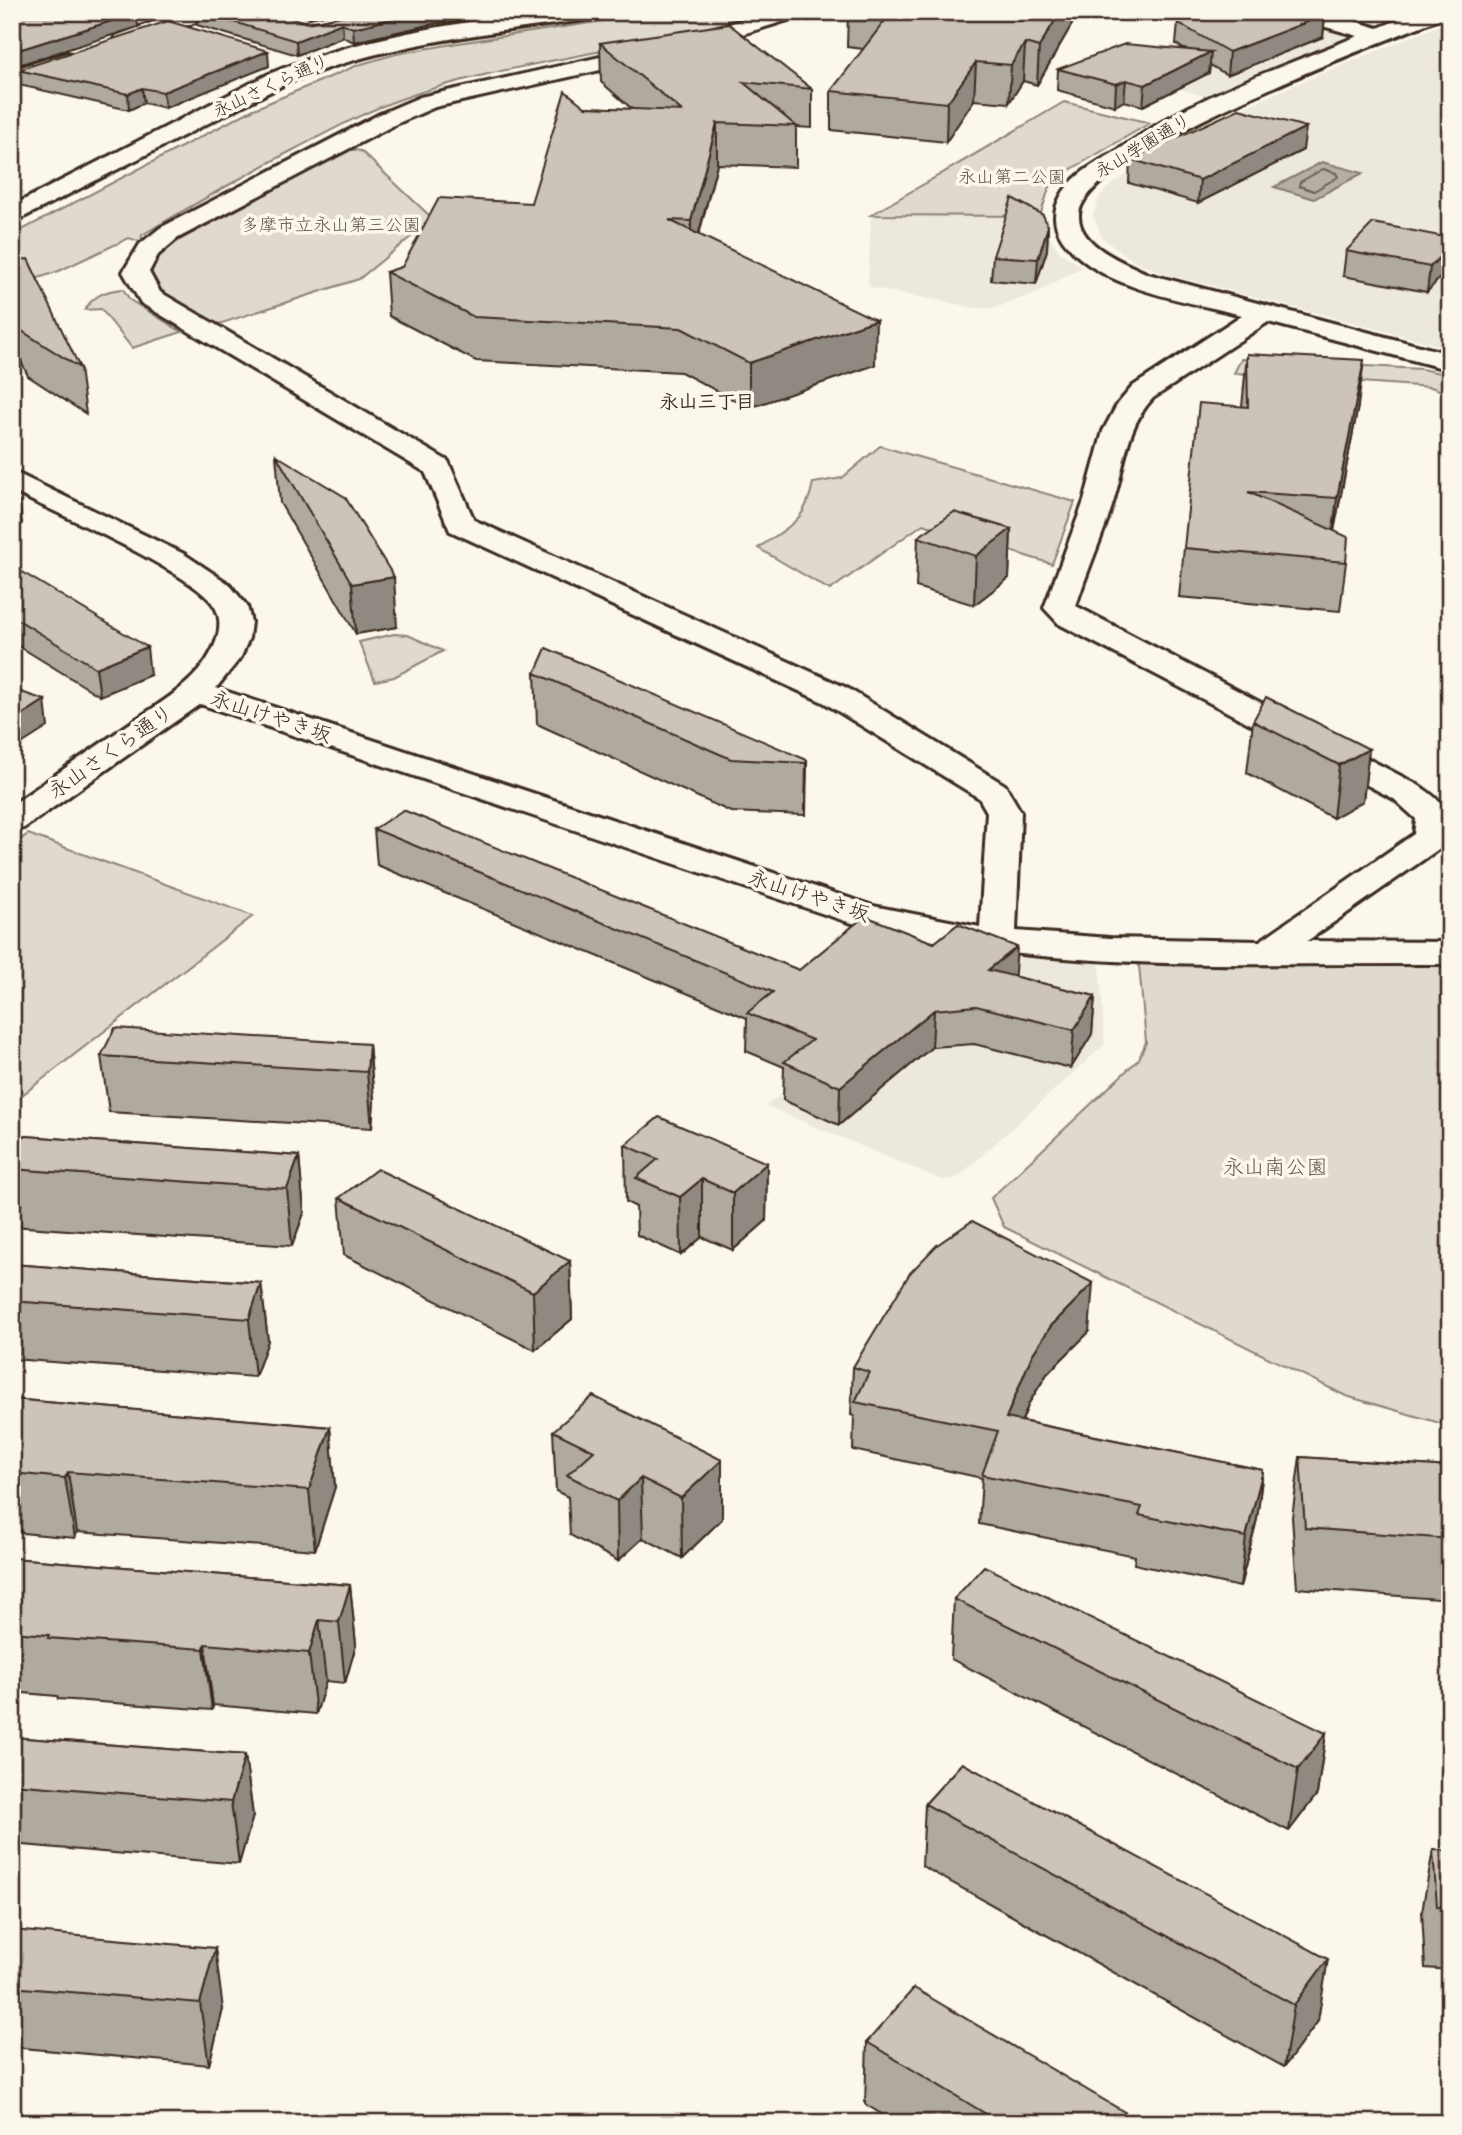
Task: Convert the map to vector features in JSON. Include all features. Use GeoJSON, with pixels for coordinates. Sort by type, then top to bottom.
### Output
{"type":"FeatureCollection","features":[{"type":"Feature","properties":{"kind":"street","name":"永山さくら通り"},"geometry":{"type":"LineString","coordinates":[[12,216],[305,67],[355,51],[408,39],[593,12]]}},
{"type":"Feature","properties":{"kind":"street"},"geometry":{"type":"LineString","coordinates":[[790,12],[686,44],[428,102],[388,119],[169,233],[150,246],[136,272],[150,297],[438,467],[461,525],[835,695],[993,792],[1004,812],[997,940]]}},
{"type":"Feature","properties":{"kind":"street"},"geometry":{"type":"LineString","coordinates":[[1298,12],[1379,35]]}},
{"type":"Feature","properties":{"kind":"street","name":"永山学園通り"},"geometry":{"type":"LineString","coordinates":[[1436,12],[1236,94],[1181,121],[1088,179],[1070,200],[1066,211],[1072,235],[1077,243],[1101,262],[1139,280],[1450,362]]}},
{"type":"Feature","properties":{"kind":"street"},"geometry":{"type":"LineString","coordinates":[[133,15],[165,25],[203,27]]}},
{"type":"Feature","properties":{"kind":"street"},"geometry":{"type":"LineString","coordinates":[[12,78],[165,25]]}},
{"type":"Feature","properties":{"kind":"street"},"geometry":{"type":"LineString","coordinates":[[269,56],[305,67]]}},
{"type":"Feature","properties":{"kind":"street"},"geometry":{"type":"LineString","coordinates":[[1262,314],[1143,392],[1128,406],[1115,432],[1101,498],[1060,608],[1070,617],[1406,792],[1425,805],[1436,821],[1434,833],[1428,841],[1271,950]]}},
{"type":"Feature","properties":{"kind":"street","name":"永山さくら通り"},"geometry":{"type":"LineString","coordinates":[[12,480],[173,560],[218,591],[231,606],[235,622],[233,638],[225,657],[196,692],[12,821]]}},
{"type":"Feature","properties":{"kind":"street","name":"永山けやき坂"},"geometry":{"type":"LineString","coordinates":[[196,692],[861,914],[917,928],[997,940],[1193,951],[1450,953]]}},
{"type":"Feature","properties":{"kind":"shaded area"},"geometry":{"type":"Polygon","coordinates":[[[1251,12],[1272,12],[1343,33],[1345,38],[1204,96],[1111,69],[1251,12]]]}},
{"type":"Feature","properties":{"kind":"shaded area"},"geometry":{"type":"Polygon","coordinates":[[[1331,12],[1409,12],[1384,23],[1370,23],[1331,12]]]}},
{"type":"Feature","properties":{"kind":"shaded area"},"geometry":{"type":"Polygon","coordinates":[[[1450,21],[1450,348],[1162,273],[1133,260],[1102,238],[1093,215],[1100,196],[1112,184],[1202,127],[1289,87],[1450,21]]]}},
{"type":"Feature","properties":{"kind":"shaded area"},"geometry":{"type":"Polygon","coordinates":[[[871,215],[1040,216],[1043,228],[1060,252],[1082,267],[1036,293],[995,308],[977,308],[872,288],[868,283],[871,215]]]}},
{"type":"Feature","properties":{"kind":"shaded area"},"geometry":{"type":"Polygon","coordinates":[[[965,947],[1099,958],[1105,1044],[957,1178],[942,1180],[766,1106],[965,947]]]}},
{"type":"Feature","properties":{"kind":"green space"},"geometry":{"type":"Polygon","coordinates":[[[662,12],[757,12],[669,37],[489,74],[401,99],[347,122],[256,170],[142,235],[141,242],[129,238],[59,271],[30,281],[12,277],[12,235],[254,109],[358,65],[396,54],[458,43],[662,12]]]}},
{"type":"Feature","properties":{"kind":"green space","name":"永山第二公園"},"geometry":{"type":"Polygon","coordinates":[[[1064,102],[1150,123],[1070,170],[1049,188],[1040,216],[871,215],[1064,102]]]}},
{"type":"Feature","properties":{"kind":"green space","name":"多摩市立永山第三公園"},"geometry":{"type":"Polygon","coordinates":[[[348,149],[361,151],[433,219],[359,279],[216,325],[172,301],[155,283],[151,274],[153,263],[168,246],[348,149]]]}},
{"type":"Feature","properties":{"kind":"green space"},"geometry":{"type":"Polygon","coordinates":[[[123,289],[130,300],[182,332],[132,348],[101,309],[85,310],[101,294],[123,289]]]}},
{"type":"Feature","properties":{"kind":"green space"},"geometry":{"type":"Polygon","coordinates":[[[1241,359],[1421,369],[1450,375],[1450,394],[1431,387],[1234,373],[1241,359]]]}},
{"type":"Feature","properties":{"kind":"green space"},"geometry":{"type":"Polygon","coordinates":[[[880,446],[1075,502],[1052,564],[923,524],[830,590],[758,548],[787,528],[800,515],[810,496],[813,483],[842,478],[880,446]]]}},
{"type":"Feature","properties":{"kind":"green space"},"geometry":{"type":"Polygon","coordinates":[[[394,634],[408,635],[443,651],[394,677],[375,681],[359,642],[394,634]]]}},
{"type":"Feature","properties":{"kind":"green space"},"geometry":{"type":"Polygon","coordinates":[[[28,834],[253,916],[12,1103],[12,846],[28,834]]]}},
{"type":"Feature","properties":{"kind":"green space","name":"永山南公園"},"geometry":{"type":"Polygon","coordinates":[[[1138,954],[1450,966],[1450,1426],[1346,1396],[1004,1227],[991,1198],[1139,1059],[1146,1042],[1138,954]]]}},
{"type":"Feature","properties":{"kind":"water"},"geometry":{"type":"Polygon","coordinates":[[[1322,162],[1363,173],[1314,199],[1274,187],[1322,162]]]}},
{"type":"Feature","properties":{"kind":"building"},"geometry":{"type":"Polygon","coordinates":[[[25,12],[137,13],[12,52],[12,17],[25,12]]]}},
{"type":"Feature","properties":{"kind":"building"},"geometry":{"type":"Polygon","coordinates":[[[201,12],[274,12],[307,23],[360,12],[422,12],[353,28],[342,23],[296,41],[201,12]]]}},
{"type":"Feature","properties":{"kind":"building"},"geometry":{"type":"Polygon","coordinates":[[[873,12],[1060,12],[1039,47],[1025,43],[1011,65],[976,62],[947,103],[831,91],[890,14],[873,12]]]}},
{"type":"Feature","properties":{"kind":"building"},"geometry":{"type":"Polygon","coordinates":[[[1205,12],[1315,12],[1325,15],[1229,52],[1178,23],[1205,12]]]}},
{"type":"Feature","properties":{"kind":"building"},"geometry":{"type":"Polygon","coordinates":[[[168,21],[268,51],[163,92],[142,88],[128,94],[18,70],[168,21]]]}},
{"type":"Feature","properties":{"kind":"building"},"geometry":{"type":"Polygon","coordinates":[[[729,24],[812,89],[743,82],[796,126],[717,123],[691,221],[669,220],[876,320],[749,363],[681,328],[474,317],[386,272],[402,267],[439,198],[531,203],[565,91],[585,107],[682,111],[600,43],[729,24]]]}},
{"type":"Feature","properties":{"kind":"building"},"geometry":{"type":"Polygon","coordinates":[[[1125,44],[1211,52],[1145,85],[1126,80],[1116,84],[1058,69],[1125,44]]]}},
{"type":"Feature","properties":{"kind":"building"},"geometry":{"type":"Polygon","coordinates":[[[1239,109],[1306,127],[1200,180],[1130,159],[1239,109]]]}},
{"type":"Feature","properties":{"kind":"building"},"geometry":{"type":"Polygon","coordinates":[[[1012,198],[1043,215],[1048,226],[1038,259],[993,256],[1012,198]]]}},
{"type":"Feature","properties":{"kind":"building"},"geometry":{"type":"Polygon","coordinates":[[[1373,223],[1450,238],[1450,246],[1430,267],[1346,251],[1373,223]]]}},
{"type":"Feature","properties":{"kind":"building"},"geometry":{"type":"Polygon","coordinates":[[[28,259],[80,368],[22,331],[12,310],[12,261],[28,259]]]}},
{"type":"Feature","properties":{"kind":"building"},"geometry":{"type":"Polygon","coordinates":[[[1247,354],[1364,360],[1337,498],[1248,492],[1348,537],[1346,562],[1184,548],[1199,403],[1248,407],[1247,354]]]}},
{"type":"Feature","properties":{"kind":"building"},"geometry":{"type":"Polygon","coordinates":[[[276,455],[345,497],[394,577],[352,584],[276,455]]]}},
{"type":"Feature","properties":{"kind":"building"},"geometry":{"type":"Polygon","coordinates":[[[954,512],[1011,529],[976,556],[918,537],[954,512]]]}},
{"type":"Feature","properties":{"kind":"building"},"geometry":{"type":"Polygon","coordinates":[[[12,566],[147,647],[96,668],[12,616],[12,566]]]}},
{"type":"Feature","properties":{"kind":"building"},"geometry":{"type":"Polygon","coordinates":[[[546,648],[807,760],[806,763],[731,759],[535,673],[546,648]]]}},
{"type":"Feature","properties":{"kind":"building"},"geometry":{"type":"Polygon","coordinates":[[[12,689],[45,700],[12,721],[12,689]]]}},
{"type":"Feature","properties":{"kind":"building"},"geometry":{"type":"Polygon","coordinates":[[[1266,697],[1369,749],[1339,765],[1253,721],[1266,697]]]}},
{"type":"Feature","properties":{"kind":"building"},"geometry":{"type":"Polygon","coordinates":[[[403,810],[799,970],[865,916],[934,943],[958,924],[1017,947],[988,970],[1095,996],[1074,1030],[976,1006],[934,1010],[840,1087],[784,1062],[812,1040],[747,1013],[773,992],[374,829],[403,810]]]}},
{"type":"Feature","properties":{"kind":"building"},"geometry":{"type":"Polygon","coordinates":[[[115,1028],[369,1044],[367,1072],[101,1056],[115,1028]]]}},
{"type":"Feature","properties":{"kind":"building"},"geometry":{"type":"Polygon","coordinates":[[[659,1117],[767,1163],[733,1193],[702,1179],[680,1197],[636,1178],[658,1159],[625,1145],[659,1117]]]}},
{"type":"Feature","properties":{"kind":"building"},"geometry":{"type":"Polygon","coordinates":[[[12,1135],[299,1156],[287,1189],[12,1169],[12,1135]]]}},
{"type":"Feature","properties":{"kind":"building"},"geometry":{"type":"Polygon","coordinates":[[[377,1169],[570,1261],[533,1292],[339,1198],[377,1169]]]}},
{"type":"Feature","properties":{"kind":"building"},"geometry":{"type":"Polygon","coordinates":[[[972,1221],[1093,1283],[1051,1326],[1032,1355],[1006,1418],[1263,1470],[1246,1537],[1139,1515],[1142,1507],[982,1475],[998,1431],[855,1402],[869,1372],[853,1367],[910,1273],[937,1245],[972,1221]]]}},
{"type":"Feature","properties":{"kind":"building"},"geometry":{"type":"Polygon","coordinates":[[[12,1264],[261,1283],[249,1319],[12,1301],[12,1264]]]}},
{"type":"Feature","properties":{"kind":"building"},"geometry":{"type":"Polygon","coordinates":[[[593,1396],[722,1460],[681,1498],[641,1478],[617,1501],[567,1475],[594,1451],[553,1431],[593,1396]]]}},
{"type":"Feature","properties":{"kind":"building"},"geometry":{"type":"Polygon","coordinates":[[[12,1399],[330,1427],[309,1490],[68,1472],[65,1478],[12,1473],[12,1399]]]}},
{"type":"Feature","properties":{"kind":"building"},"geometry":{"type":"Polygon","coordinates":[[[1300,1457],[1450,1467],[1450,1539],[1305,1528],[1300,1457]]]}},
{"type":"Feature","properties":{"kind":"building"},"geometry":{"type":"Polygon","coordinates":[[[12,1558],[350,1585],[339,1622],[319,1620],[309,1653],[205,1644],[204,1649],[48,1638],[49,1635],[12,1632],[12,1558]]]}},
{"type":"Feature","properties":{"kind":"building"},"geometry":{"type":"Polygon","coordinates":[[[984,1566],[1326,1733],[1298,1769],[954,1599],[984,1566]]]}},
{"type":"Feature","properties":{"kind":"building"},"geometry":{"type":"Polygon","coordinates":[[[12,1737],[245,1755],[231,1802],[12,1784],[12,1737]]]}},
{"type":"Feature","properties":{"kind":"building"},"geometry":{"type":"Polygon","coordinates":[[[962,1763],[1328,1959],[1294,2005],[925,1804],[962,1763]]]}},
{"type":"Feature","properties":{"kind":"building"},"geometry":{"type":"Polygon","coordinates":[[[1433,1850],[1450,1851],[1450,1907],[1437,1906],[1433,1850]]]}},
{"type":"Feature","properties":{"kind":"building"},"geometry":{"type":"Polygon","coordinates":[[[12,1930],[215,1948],[200,2003],[12,1987],[12,1930]]]}},
{"type":"Feature","properties":{"kind":"building"},"geometry":{"type":"Polygon","coordinates":[[[914,1988],[1143,2123],[1001,2123],[867,2042],[914,1988]]]}},
{"type":"Feature","properties":{"kind":"district","name":"永山三丁目"},"geometry":{"type":"Point","coordinates":[707,402]}}]}
